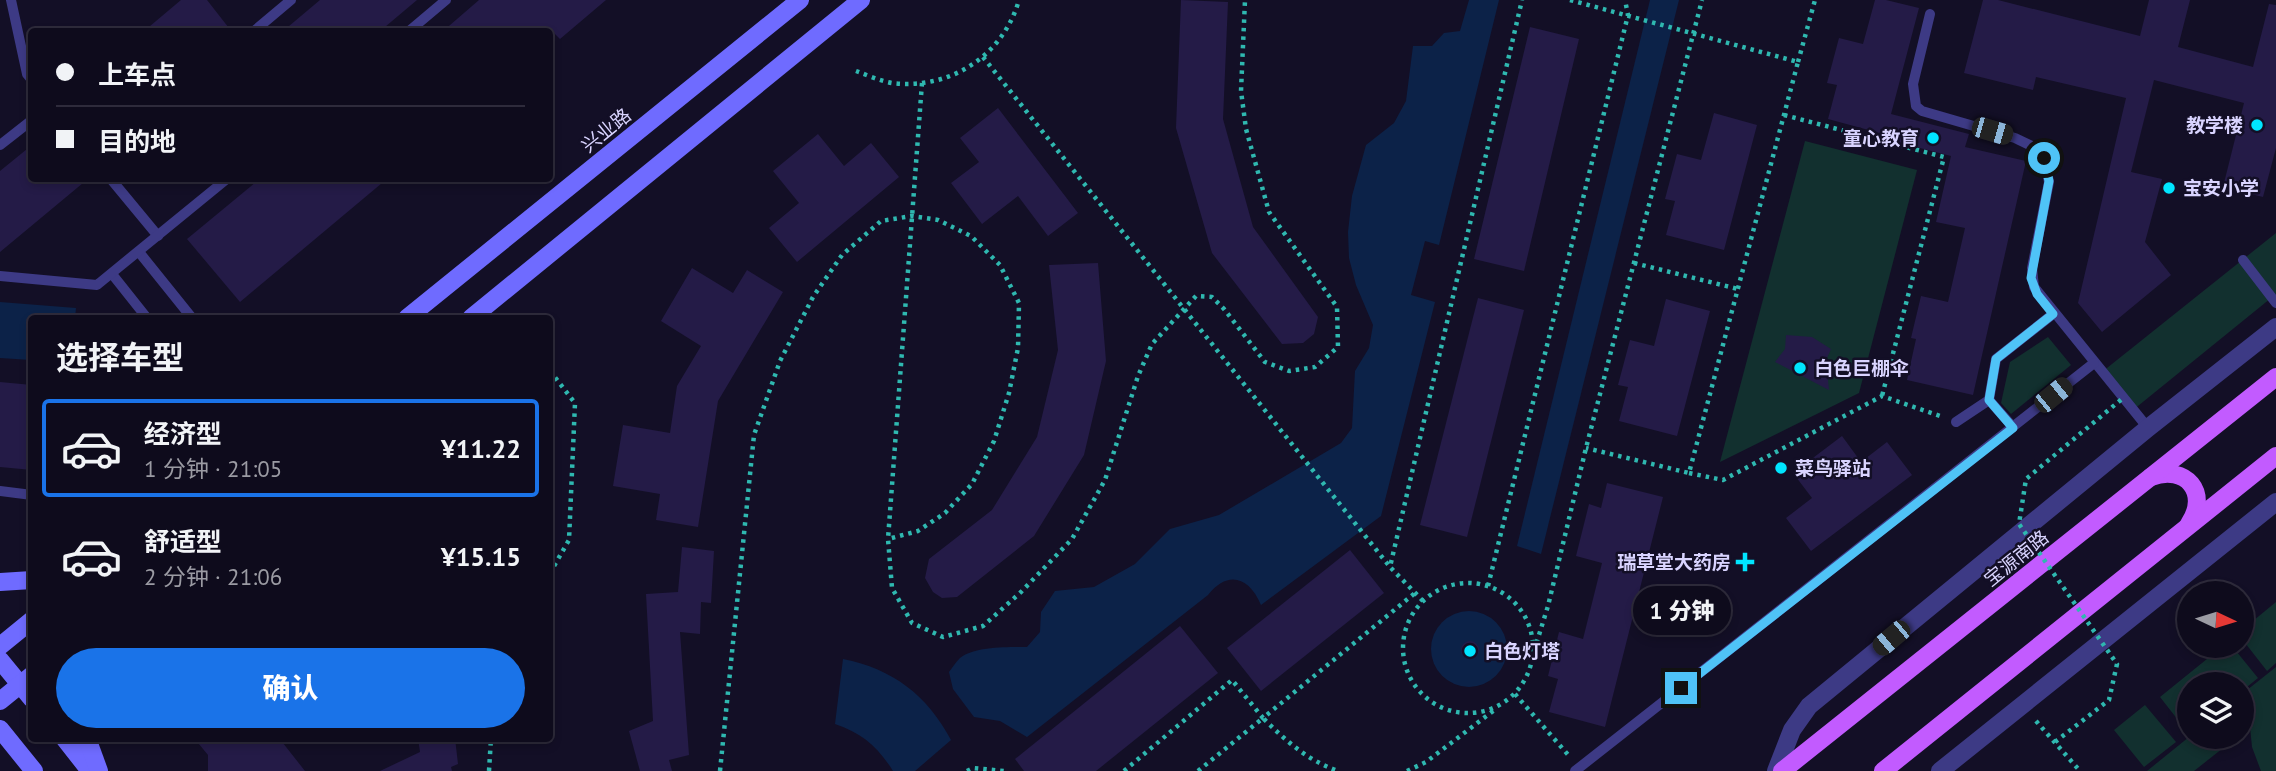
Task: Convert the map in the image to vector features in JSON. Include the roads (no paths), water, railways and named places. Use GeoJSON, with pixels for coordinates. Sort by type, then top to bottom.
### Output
{"type":"FeatureCollection","features":[{"type":"Feature","properties":{"kind":"main road","name":"兴业路"},"geometry":{"type":"LineString","coordinates":[[411,315],[800,0]]}},
{"type":"Feature","properties":{"kind":"main road"},"geometry":{"type":"LineString","coordinates":[[475,315],[861,0]]}},
{"type":"Feature","properties":{"kind":"main road","name":"宝源南路"},"geometry":{"type":"LineString","coordinates":[[1782,771],[2276,377]]}},
{"type":"Feature","properties":{"kind":"main road"},"geometry":{"type":"LineString","coordinates":[[1883,771],[2276,456]]}},
{"type":"Feature","properties":{"kind":"main road"},"geometry":{"type":"LineString","coordinates":[[2151,478],[2170,473],[2188,480],[2194,488],[2197,507],[2185,529]]}},
{"type":"Feature","properties":{"kind":"main road"},"geometry":{"type":"LineString","coordinates":[[0,582],[28,580]]}},
{"type":"Feature","properties":{"kind":"main road"},"geometry":{"type":"LineString","coordinates":[[0,646],[28,623]]}},
{"type":"Feature","properties":{"kind":"main road"},"geometry":{"type":"LineString","coordinates":[[0,660],[26,680],[0,701]]}},
{"type":"Feature","properties":{"kind":"main road"},"geometry":{"type":"LineString","coordinates":[[0,729],[34,771]]}},
{"type":"Feature","properties":{"kind":"main road"},"geometry":{"type":"LineString","coordinates":[[67,742],[90,771]]}},
{"type":"Feature","properties":{"kind":"main road"},"geometry":{"type":"LineString","coordinates":[[88,742],[99,771]]}},
{"type":"Feature","properties":{"kind":"street"},"geometry":{"type":"LineString","coordinates":[[1776,771],[1792,730],[1809,706],[2148,428],[2276,327]]}},
{"type":"Feature","properties":{"kind":"street"},"geometry":{"type":"LineString","coordinates":[[1940,771],[2276,502]]}},
{"type":"Feature","properties":{"kind":"lane"},"geometry":{"type":"LineString","coordinates":[[11,0],[28,75]]}},
{"type":"Feature","properties":{"kind":"lane"},"geometry":{"type":"LineString","coordinates":[[258,28],[291,0]]}},
{"type":"Feature","properties":{"kind":"lane"},"geometry":{"type":"LineString","coordinates":[[413,28],[446,0]]}},
{"type":"Feature","properties":{"kind":"lane"},"geometry":{"type":"LineString","coordinates":[[1930,14],[1913,84],[1916,106],[1922,111],[2015,138],[2038,149],[2044,158],[2049,181],[2031,278],[2034,287],[2046,300],[2053,314],[2148,428]]}},
{"type":"Feature","properties":{"kind":"lane"},"geometry":{"type":"LineString","coordinates":[[0,145],[28,123]]}},
{"type":"Feature","properties":{"kind":"lane"},"geometry":{"type":"LineString","coordinates":[[113,182],[158,236]]}},
{"type":"Feature","properties":{"kind":"lane"},"geometry":{"type":"LineString","coordinates":[[0,276],[97,285],[223,182]]}},
{"type":"Feature","properties":{"kind":"lane"},"geometry":{"type":"LineString","coordinates":[[139,252],[190,315]]}},
{"type":"Feature","properties":{"kind":"lane"},"geometry":{"type":"LineString","coordinates":[[2243,260],[2276,303]]}},
{"type":"Feature","properties":{"kind":"lane"},"geometry":{"type":"LineString","coordinates":[[112,274],[145,315]]}},
{"type":"Feature","properties":{"kind":"lane"},"geometry":{"type":"LineString","coordinates":[[1956,422],[1989,400],[1996,359],[2053,314]]}},
{"type":"Feature","properties":{"kind":"lane"},"geometry":{"type":"LineString","coordinates":[[1577,769],[2094,363]]}},
{"type":"Feature","properties":{"kind":"lane"},"geometry":{"type":"LineString","coordinates":[[1989,400],[2013,428]]}},
{"type":"Feature","properties":{"kind":"lane"},"geometry":{"type":"LineString","coordinates":[[0,491],[28,494]]}},
{"type":"Feature","properties":{"kind":"water"},"geometry":{"type":"Polygon","coordinates":[[[1469,0],[1499,0],[1439,245],[1425,241],[1411,295],[1435,302],[1381,516],[1261,605],[1244,583],[1238,580],[1223,582],[1027,737],[1000,721],[974,717],[953,689],[949,672],[960,658],[983,649],[1027,647],[1040,632],[1041,612],[1055,591],[1094,587],[1135,564],[1170,529],[1219,515],[1341,443],[1352,428],[1355,371],[1369,348],[1373,325],[1356,285],[1349,258],[1348,232],[1352,196],[1366,145],[1394,123],[1406,101],[1413,46],[1432,46],[1444,33],[1460,31],[1469,0]]]}},
{"type":"Feature","properties":{"kind":"water"},"geometry":{"type":"Polygon","coordinates":[[[1650,0],[1679,0],[1541,554],[1517,546],[1650,0]]]}},
{"type":"Feature","properties":{"kind":"water"},"geometry":{"type":"Polygon","coordinates":[[[0,302],[76,308],[75,315],[28,315],[28,360],[0,358],[0,302]]]}},
{"type":"Feature","properties":{"kind":"water"},"geometry":{"type":"Polygon","coordinates":[[[1469,611],[1484,614],[1496,622],[1504,634],[1507,649],[1504,664],[1496,676],[1484,684],[1469,687],[1454,684],[1442,676],[1434,664],[1431,649],[1434,634],[1442,622],[1454,614],[1469,611]]]}},
{"type":"Feature","properties":{"kind":"water"},"geometry":{"type":"Polygon","coordinates":[[[843,659],[878,670],[907,686],[931,710],[951,740],[915,771],[893,771],[868,742],[835,724],[843,659]]]}},
{"type":"Feature","properties":{"kind":"place","name":"教学楼"},"geometry":{"type":"Point","coordinates":[2257,125]}},
{"type":"Feature","properties":{"kind":"place","name":"童心教育"},"geometry":{"type":"Point","coordinates":[1933,138]}},
{"type":"Feature","properties":{"kind":"place","name":"宝安小学"},"geometry":{"type":"Point","coordinates":[2169,188]}},
{"type":"Feature","properties":{"kind":"place","name":"白色巨棚伞"},"geometry":{"type":"Point","coordinates":[1800,368]}},
{"type":"Feature","properties":{"kind":"place","name":"菜鸟驿站"},"geometry":{"type":"Point","coordinates":[1781,468]}},
{"type":"Feature","properties":{"kind":"place","name":"瑞草堂大药房"},"geometry":{"type":"Point","coordinates":[1745,562]}},
{"type":"Feature","properties":{"kind":"place","name":"白色灯塔"},"geometry":{"type":"Point","coordinates":[1470,651]}}]}
